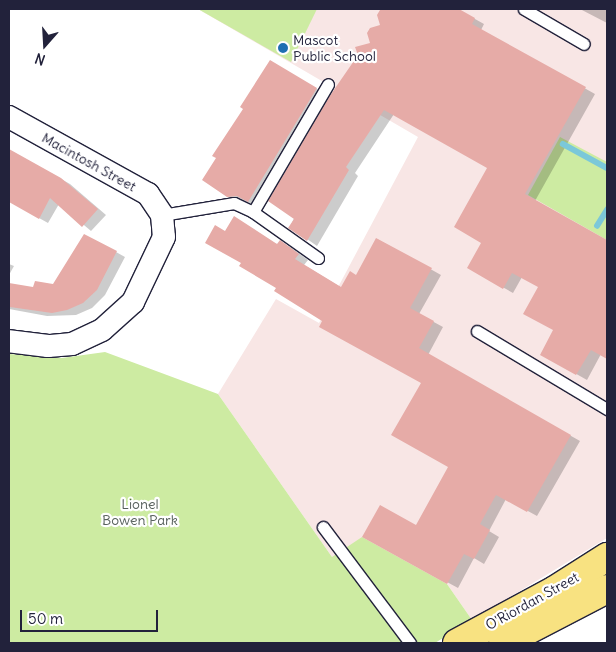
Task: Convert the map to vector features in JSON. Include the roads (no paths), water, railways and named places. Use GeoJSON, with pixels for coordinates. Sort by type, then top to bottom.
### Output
{"type":"FeatureCollection","features":[{"type":"Feature","properties":{"kind":"main road","name":"O'Riordan Street"},"geometry":{"type":"LineString","coordinates":[[457,643],[555,590],[607,557]]}},
{"type":"Feature","properties":{"kind":"main road","name":"O'Riordan Street"},"geometry":{"type":"LineString","coordinates":[[503,643],[607,589]]}},
{"type":"Feature","properties":{"kind":"street","name":"Macintosh Street"},"geometry":{"type":"LineString","coordinates":[[9,117],[148,194],[162,215]]}},
{"type":"Feature","properties":{"kind":"street"},"geometry":{"type":"LineString","coordinates":[[9,341],[48,346],[72,344],[91,337],[119,318],[133,302],[159,252],[164,237],[162,215]]}},
{"type":"Feature","properties":{"kind":"lane"},"geometry":{"type":"LineString","coordinates":[[524,9],[584,44]]}},
{"type":"Feature","properties":{"kind":"lane"},"geometry":{"type":"LineString","coordinates":[[253,212],[328,84]]}},
{"type":"Feature","properties":{"kind":"lane"},"geometry":{"type":"LineString","coordinates":[[162,215],[234,204],[253,212],[318,258]]}},
{"type":"Feature","properties":{"kind":"lane"},"geometry":{"type":"LineString","coordinates":[[477,331],[607,409]]}},
{"type":"Feature","properties":{"kind":"lane"},"geometry":{"type":"LineString","coordinates":[[323,528],[410,643]]}},
{"type":"Feature","properties":{"kind":"waterway"},"geometry":{"type":"LineString","coordinates":[[563,144],[607,168]]}},
{"type":"Feature","properties":{"kind":"waterway"},"geometry":{"type":"LineString","coordinates":[[597,226],[607,210]]}},
{"type":"Feature","properties":{"kind":"place","name":"Mascot Public School"},"geometry":{"type":"Point","coordinates":[283,48]}},
{"type":"Feature","properties":{"kind":"park label","name":"Lionel Bowen Park"},"geometry":{"type":"Point","coordinates":[140,512]}}]}
